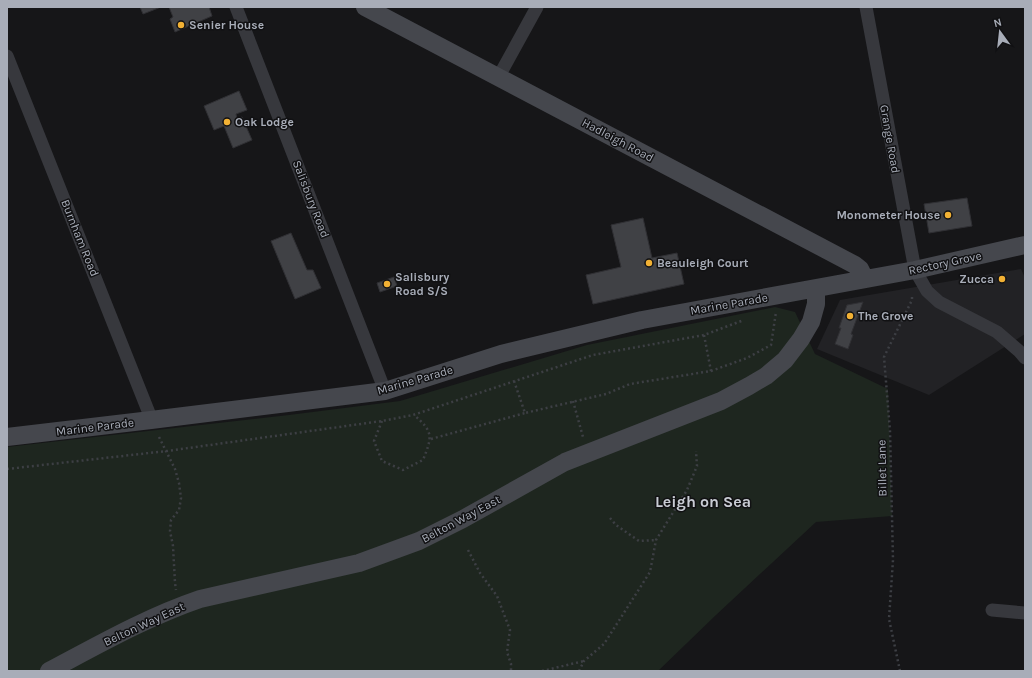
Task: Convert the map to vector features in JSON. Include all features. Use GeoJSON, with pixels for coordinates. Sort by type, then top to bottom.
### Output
{"type":"FeatureCollection","features":[{"type":"Feature","properties":{"kind":"street","name":"Salisbury Road"},"geometry":{"type":"LineString","coordinates":[[236,7],[385,391]]}},
{"type":"Feature","properties":{"kind":"street","name":"Hadleigh Road"},"geometry":{"type":"LineString","coordinates":[[365,7],[855,264],[860,269],[865,280]]}},
{"type":"Feature","properties":{"kind":"street"},"geometry":{"type":"LineString","coordinates":[[498,78],[537,7]]}},
{"type":"Feature","properties":{"kind":"street","name":"Grange Road"},"geometry":{"type":"LineString","coordinates":[[866,7],[915,270]]}},
{"type":"Feature","properties":{"kind":"street","name":"Burnham Road"},"geometry":{"type":"LineString","coordinates":[[7,56],[151,420]]}},
{"type":"Feature","properties":{"kind":"street","name":"Rectory Grove"},"geometry":{"type":"LineString","coordinates":[[816,289],[915,270],[1025,244]]}},
{"type":"Feature","properties":{"kind":"street"},"geometry":{"type":"LineString","coordinates":[[915,270],[927,291],[939,302],[997,332],[1025,358]]}},
{"type":"Feature","properties":{"kind":"street","name":"Marine Parade"},"geometry":{"type":"LineString","coordinates":[[7,437],[385,391],[501,354],[572,336],[650,319],[816,289]]}},
{"type":"Feature","properties":{"kind":"street","name":"Belton Way East"},"geometry":{"type":"LineString","coordinates":[[49,671],[140,623],[180,606],[200,599],[359,563],[420,541],[463,519],[565,462],[721,401],[766,376],[785,360],[811,322],[816,304],[816,289]]}},
{"type":"Feature","properties":{"kind":"street"},"geometry":{"type":"LineString","coordinates":[[992,610],[1025,613]]}},
{"type":"Feature","properties":{"kind":"path","name":"Billet Lane"},"geometry":{"type":"LineString","coordinates":[[900,671],[889,619],[893,560],[890,431],[884,357],[912,300],[915,270]]}},
{"type":"Feature","properties":{"kind":"path"},"geometry":{"type":"LineString","coordinates":[[431,440],[524,413],[606,394],[630,384],[711,371],[746,358],[771,345],[776,309]]}},
{"type":"Feature","properties":{"kind":"path"},"geometry":{"type":"LineString","coordinates":[[704,335],[711,371]]}},
{"type":"Feature","properties":{"kind":"path"},"geometry":{"type":"LineString","coordinates":[[514,381],[524,413]]}},
{"type":"Feature","properties":{"kind":"path"},"geometry":{"type":"LineString","coordinates":[[573,401],[588,453]]}},
{"type":"Feature","properties":{"kind":"path"},"geometry":{"type":"LineString","coordinates":[[382,421],[374,441],[382,461],[403,470],[423,460],[431,440],[426,425],[413,415]]}},
{"type":"Feature","properties":{"kind":"path"},"geometry":{"type":"LineString","coordinates":[[151,420],[175,469],[181,498],[179,510],[171,520],[170,531],[173,546],[175,583]]}},
{"type":"Feature","properties":{"kind":"path"},"geometry":{"type":"LineString","coordinates":[[579,671],[584,661],[604,644],[650,572],[656,540],[687,490],[697,466],[696,451]]}},
{"type":"Feature","properties":{"kind":"path"},"geometry":{"type":"LineString","coordinates":[[610,518],[616,525],[639,541],[656,540]]}},
{"type":"Feature","properties":{"kind":"path"},"geometry":{"type":"LineString","coordinates":[[468,550],[480,573],[497,596],[510,630],[507,652],[511,664],[511,671]]}},
{"type":"Feature","properties":{"kind":"path"},"geometry":{"type":"LineString","coordinates":[[542,671],[584,661]]}},
{"type":"Feature","properties":{"kind":"shaded area"},"geometry":{"type":"Polygon","coordinates":[[[1021,269],[1025,278],[1025,334],[929,395],[817,349],[840,300],[1021,269]]]}},
{"type":"Feature","properties":{"kind":"shaded area"},"geometry":{"type":"Polygon","coordinates":[[[775,307],[795,312],[815,354],[888,389],[892,516],[816,522],[658,671],[7,671],[7,447],[400,401],[587,345],[775,307]]]}},
{"type":"Feature","properties":{"kind":"building","name":"Senier House"},"geometry":{"type":"Polygon","coordinates":[[[140,7],[161,7],[143,14],[140,7]]]}},
{"type":"Feature","properties":{"kind":"building","name":"Senier House"},"geometry":{"type":"Polygon","coordinates":[[[169,7],[209,7],[212,16],[175,32],[170,19],[173,17],[169,7]]]}},
{"type":"Feature","properties":{"kind":"building","name":"Oak Lodge"},"geometry":{"type":"Polygon","coordinates":[[[239,91],[247,110],[236,114],[237,119],[242,117],[252,140],[233,148],[224,126],[214,130],[204,106],[239,91]]]}},
{"type":"Feature","properties":{"kind":"building","name":"Monometer House"},"geometry":{"type":"Polygon","coordinates":[[[967,198],[972,226],[929,233],[924,204],[967,198]]]}},
{"type":"Feature","properties":{"kind":"building","name":"Beauleigh Court"},"geometry":{"type":"Polygon","coordinates":[[[643,218],[652,258],[677,253],[684,284],[593,304],[586,275],[621,267],[611,225],[643,218]]]}},
{"type":"Feature","properties":{"kind":"building"},"geometry":{"type":"Polygon","coordinates":[[[291,233],[307,270],[313,270],[321,288],[295,299],[271,241],[291,233]]]}},
{"type":"Feature","properties":{"kind":"building","name":"Salisbury Road S/S"},"geometry":{"type":"Polygon","coordinates":[[[394,277],[397,286],[380,292],[377,283],[394,277]]]}},
{"type":"Feature","properties":{"kind":"building","name":"The Grove"},"geometry":{"type":"Polygon","coordinates":[[[863,302],[851,334],[853,335],[848,349],[835,344],[847,305],[863,302]]]}},
{"type":"Feature","properties":{"kind":"place","name":"Senier House"},"geometry":{"type":"Point","coordinates":[181,25]}},
{"type":"Feature","properties":{"kind":"place","name":"Oak Lodge"},"geometry":{"type":"Point","coordinates":[227,122]}},
{"type":"Feature","properties":{"kind":"place","name":"Monometer House"},"geometry":{"type":"Point","coordinates":[948,215]}},
{"type":"Feature","properties":{"kind":"place","name":"Beauleigh Court"},"geometry":{"type":"Point","coordinates":[649,263]}},
{"type":"Feature","properties":{"kind":"place","name":"Zucca"},"geometry":{"type":"Point","coordinates":[1002,279]}},
{"type":"Feature","properties":{"kind":"place","name":"Salisbury Road S/S"},"geometry":{"type":"Point","coordinates":[387,284]}},
{"type":"Feature","properties":{"kind":"place","name":"The Grove"},"geometry":{"type":"Point","coordinates":[850,316]}},
{"type":"Feature","properties":{"kind":"district","name":"Leigh on Sea"},"geometry":{"type":"Point","coordinates":[703,501]}}]}
